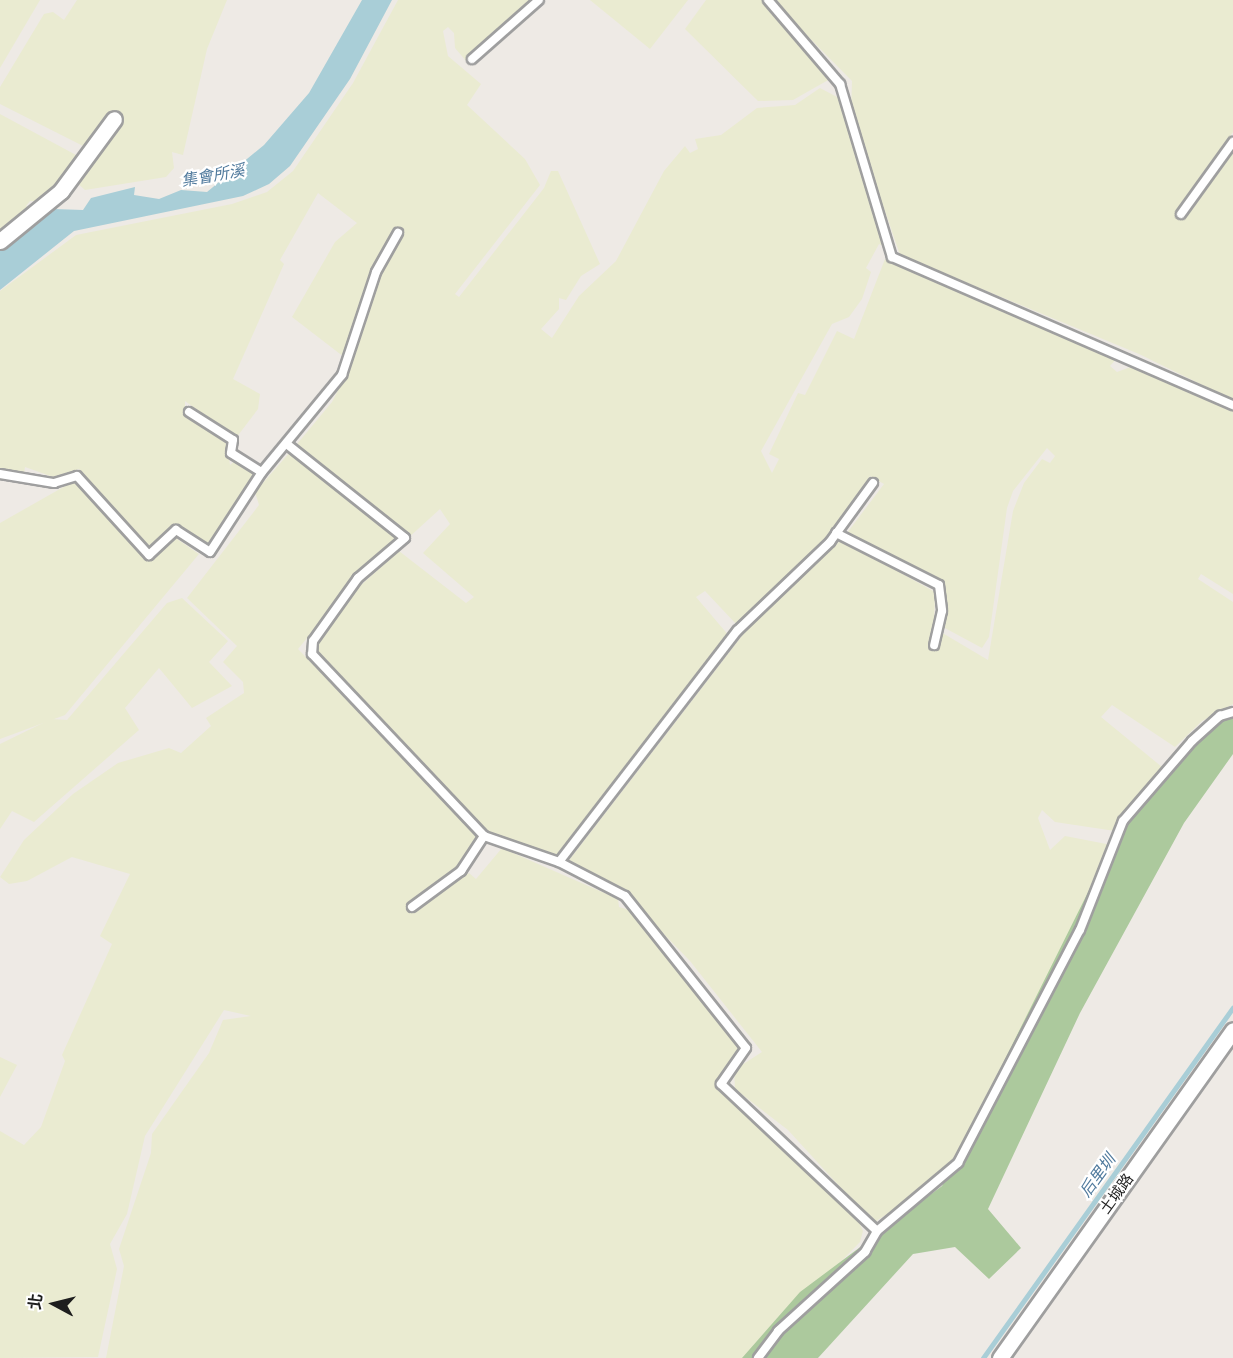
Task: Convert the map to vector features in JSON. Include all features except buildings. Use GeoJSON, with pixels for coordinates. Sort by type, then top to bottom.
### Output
{"type":"FeatureCollection","features":[{"type":"Feature","properties":{"kind":"street"},"geometry":{"type":"LineString","coordinates":[[0,241],[61,191],[114,119]]}},
{"type":"Feature","properties":{"kind":"street","name":"土城路"},"geometry":{"type":"LineString","coordinates":[[1000,1358],[1233,1030]]}},
{"type":"Feature","properties":{"kind":"lane"},"geometry":{"type":"LineString","coordinates":[[472,59],[539,0]]}},
{"type":"Feature","properties":{"kind":"lane"},"geometry":{"type":"LineString","coordinates":[[768,0],[840,84],[892,257],[1233,405]]}},
{"type":"Feature","properties":{"kind":"lane"},"geometry":{"type":"LineString","coordinates":[[1181,214],[1233,142]]}},
{"type":"Feature","properties":{"kind":"lane"},"geometry":{"type":"LineString","coordinates":[[0,474],[54,483],[77,476],[148,555],[176,530],[210,552],[262,472],[288,445],[342,375],[376,272],[398,233]]}},
{"type":"Feature","properties":{"kind":"lane"},"geometry":{"type":"LineString","coordinates":[[189,412],[233,440],[231,453],[262,472]]}},
{"type":"Feature","properties":{"kind":"lane"},"geometry":{"type":"LineString","coordinates":[[288,445],[405,538],[358,578],[313,640],[312,654],[484,836],[559,862],[625,896],[746,1048],[721,1084],[877,1231]]}},
{"type":"Feature","properties":{"kind":"lane"},"geometry":{"type":"LineString","coordinates":[[559,862],[737,631],[836,533],[873,483]]}},
{"type":"Feature","properties":{"kind":"lane"},"geometry":{"type":"LineString","coordinates":[[836,533],[939,585],[942,611],[934,645]]}},
{"type":"Feature","properties":{"kind":"lane"},"geometry":{"type":"LineString","coordinates":[[758,1358],[778,1331],[865,1252],[877,1231],[958,1163],[1080,930],[1123,821],[1192,741],[1220,716],[1233,712]]}},
{"type":"Feature","properties":{"kind":"lane"},"geometry":{"type":"LineString","coordinates":[[412,907],[461,871],[484,836]]}},
{"type":"Feature","properties":{"kind":"green space"},"geometry":{"type":"Polygon","coordinates":[[[0,0],[40,0],[0,68],[0,0]]]}},
{"type":"Feature","properties":{"kind":"green space"},"geometry":{"type":"Polygon","coordinates":[[[77,0],[227,0],[207,49],[183,155],[172,152],[174,168],[166,177],[85,190],[77,183],[122,118],[112,111],[89,149],[0,104],[0,87],[44,14],[53,12],[64,20],[77,0]]]}},
{"type":"Feature","properties":{"kind":"green space"},"geometry":{"type":"Polygon","coordinates":[[[398,0],[539,0],[467,62],[455,48],[454,33],[448,27],[443,31],[448,56],[481,84],[467,105],[525,159],[540,185],[455,294],[459,297],[544,188],[551,171],[558,171],[600,264],[581,276],[566,300],[559,298],[559,309],[541,329],[552,338],[579,296],[616,261],[664,171],[685,146],[690,153],[698,149],[695,139],[721,135],[757,108],[795,105],[820,88],[839,98],[887,248],[879,244],[866,268],[871,272],[862,299],[849,317],[832,324],[761,451],[772,473],[779,459],[769,454],[798,393],[805,395],[837,331],[854,339],[885,259],[1118,357],[1110,366],[1117,372],[1136,365],[1233,411],[1233,594],[1201,574],[1198,579],[1233,602],[1233,704],[1202,721],[1175,747],[1112,705],[1101,717],[1162,767],[1115,831],[1055,822],[1042,810],[1038,818],[1050,850],[1065,836],[1122,847],[1017,1055],[949,1166],[925,1190],[873,1223],[788,1130],[735,1089],[734,1070],[762,1052],[690,961],[627,896],[567,863],[748,628],[841,540],[935,592],[934,628],[988,660],[1013,511],[1024,483],[1042,459],[1050,463],[1055,456],[1047,448],[1013,491],[1007,508],[989,637],[982,648],[943,627],[942,587],[847,533],[884,484],[870,476],[837,529],[737,625],[705,591],[696,597],[730,637],[556,859],[486,835],[316,651],[315,645],[360,586],[399,551],[466,603],[474,597],[423,553],[450,524],[440,509],[407,539],[299,451],[297,444],[332,402],[352,363],[374,283],[402,236],[398,231],[372,269],[344,357],[292,317],[335,242],[357,223],[318,193],[280,260],[284,264],[233,379],[260,394],[258,409],[236,438],[185,401],[185,415],[227,442],[230,465],[235,461],[255,473],[242,492],[239,516],[209,547],[171,526],[148,548],[79,469],[53,477],[25,467],[24,474],[0,469],[0,291],[76,235],[232,204],[267,192],[293,171],[353,83],[398,0]]]}},
{"type":"Feature","properties":{"kind":"green space"},"geometry":{"type":"Polygon","coordinates":[[[590,0],[688,0],[650,49],[590,0]]]}},
{"type":"Feature","properties":{"kind":"green space"},"geometry":{"type":"Polygon","coordinates":[[[706,0],[762,0],[835,70],[830,79],[793,100],[758,101],[685,29],[706,0]]]}},
{"type":"Feature","properties":{"kind":"green space"},"geometry":{"type":"Polygon","coordinates":[[[772,0],[1233,0],[1233,132],[1175,216],[1183,220],[1233,151],[1233,400],[1139,354],[900,255],[851,112],[852,81],[772,0]]]}},
{"type":"Feature","properties":{"kind":"green space"},"geometry":{"type":"Polygon","coordinates":[[[0,114],[76,155],[80,162],[40,202],[30,201],[26,206],[32,209],[0,233],[0,114]]]}},
{"type":"Feature","properties":{"kind":"green space"},"geometry":{"type":"Polygon","coordinates":[[[291,451],[400,540],[355,580],[298,649],[482,840],[413,911],[469,873],[476,879],[502,848],[618,899],[619,907],[633,911],[649,926],[717,1004],[748,1051],[727,1065],[719,1083],[792,1145],[857,1218],[863,1231],[860,1242],[821,1282],[763,1358],[106,1358],[124,1266],[119,1249],[151,1153],[152,1134],[209,1053],[223,1020],[251,1016],[224,1010],[145,1136],[127,1214],[110,1244],[117,1269],[98,1357],[0,1358],[0,1131],[24,1145],[41,1127],[65,1061],[62,1055],[112,944],[100,936],[130,874],[72,857],[27,881],[9,884],[0,877],[24,840],[73,794],[118,763],[169,748],[181,753],[211,726],[206,718],[244,693],[243,682],[223,662],[237,646],[187,598],[259,505],[255,492],[291,451]]]}},
{"type":"Feature","properties":{"kind":"green space"},"geometry":{"type":"Polygon","coordinates":[[[74,481],[147,558],[153,560],[174,537],[199,554],[65,715],[0,739],[0,523],[74,481]]]}},
{"type":"Feature","properties":{"kind":"green space"},"geometry":{"type":"Polygon","coordinates":[[[182,598],[228,641],[209,662],[232,686],[192,708],[159,668],[125,708],[139,730],[34,822],[12,811],[0,829],[0,744],[51,719],[67,720],[167,603],[182,598]]]}},
{"type":"Feature","properties":{"kind":"green space"},"geometry":{"type":"Polygon","coordinates":[[[1233,715],[1233,754],[1184,823],[1080,1013],[988,1209],[1021,1248],[989,1279],[955,1247],[913,1254],[818,1358],[742,1358],[800,1292],[942,1186],[1107,854],[1179,749],[1233,715]]]}},
{"type":"Feature","properties":{"kind":"green space"},"geometry":{"type":"Polygon","coordinates":[[[0,1057],[17,1065],[0,1097],[0,1057]]]}},
{"type":"Feature","properties":{"kind":"water"},"geometry":{"type":"Polygon","coordinates":[[[362,0],[392,0],[350,79],[290,166],[269,184],[243,196],[74,231],[0,290],[0,249],[53,209],[83,210],[91,198],[135,187],[134,195],[159,199],[181,190],[207,192],[264,145],[309,93],[362,0]]]}},
{"type":"Feature","properties":{"kind":"waterway","name":"后里圳"},"geometry":{"type":"LineString","coordinates":[[983,1358],[1233,1008]]}},
{"type":"Feature","properties":{"kind":"water label","name":"集會所溪"},"geometry":{"type":"Point","coordinates":[213,176]}}]}
